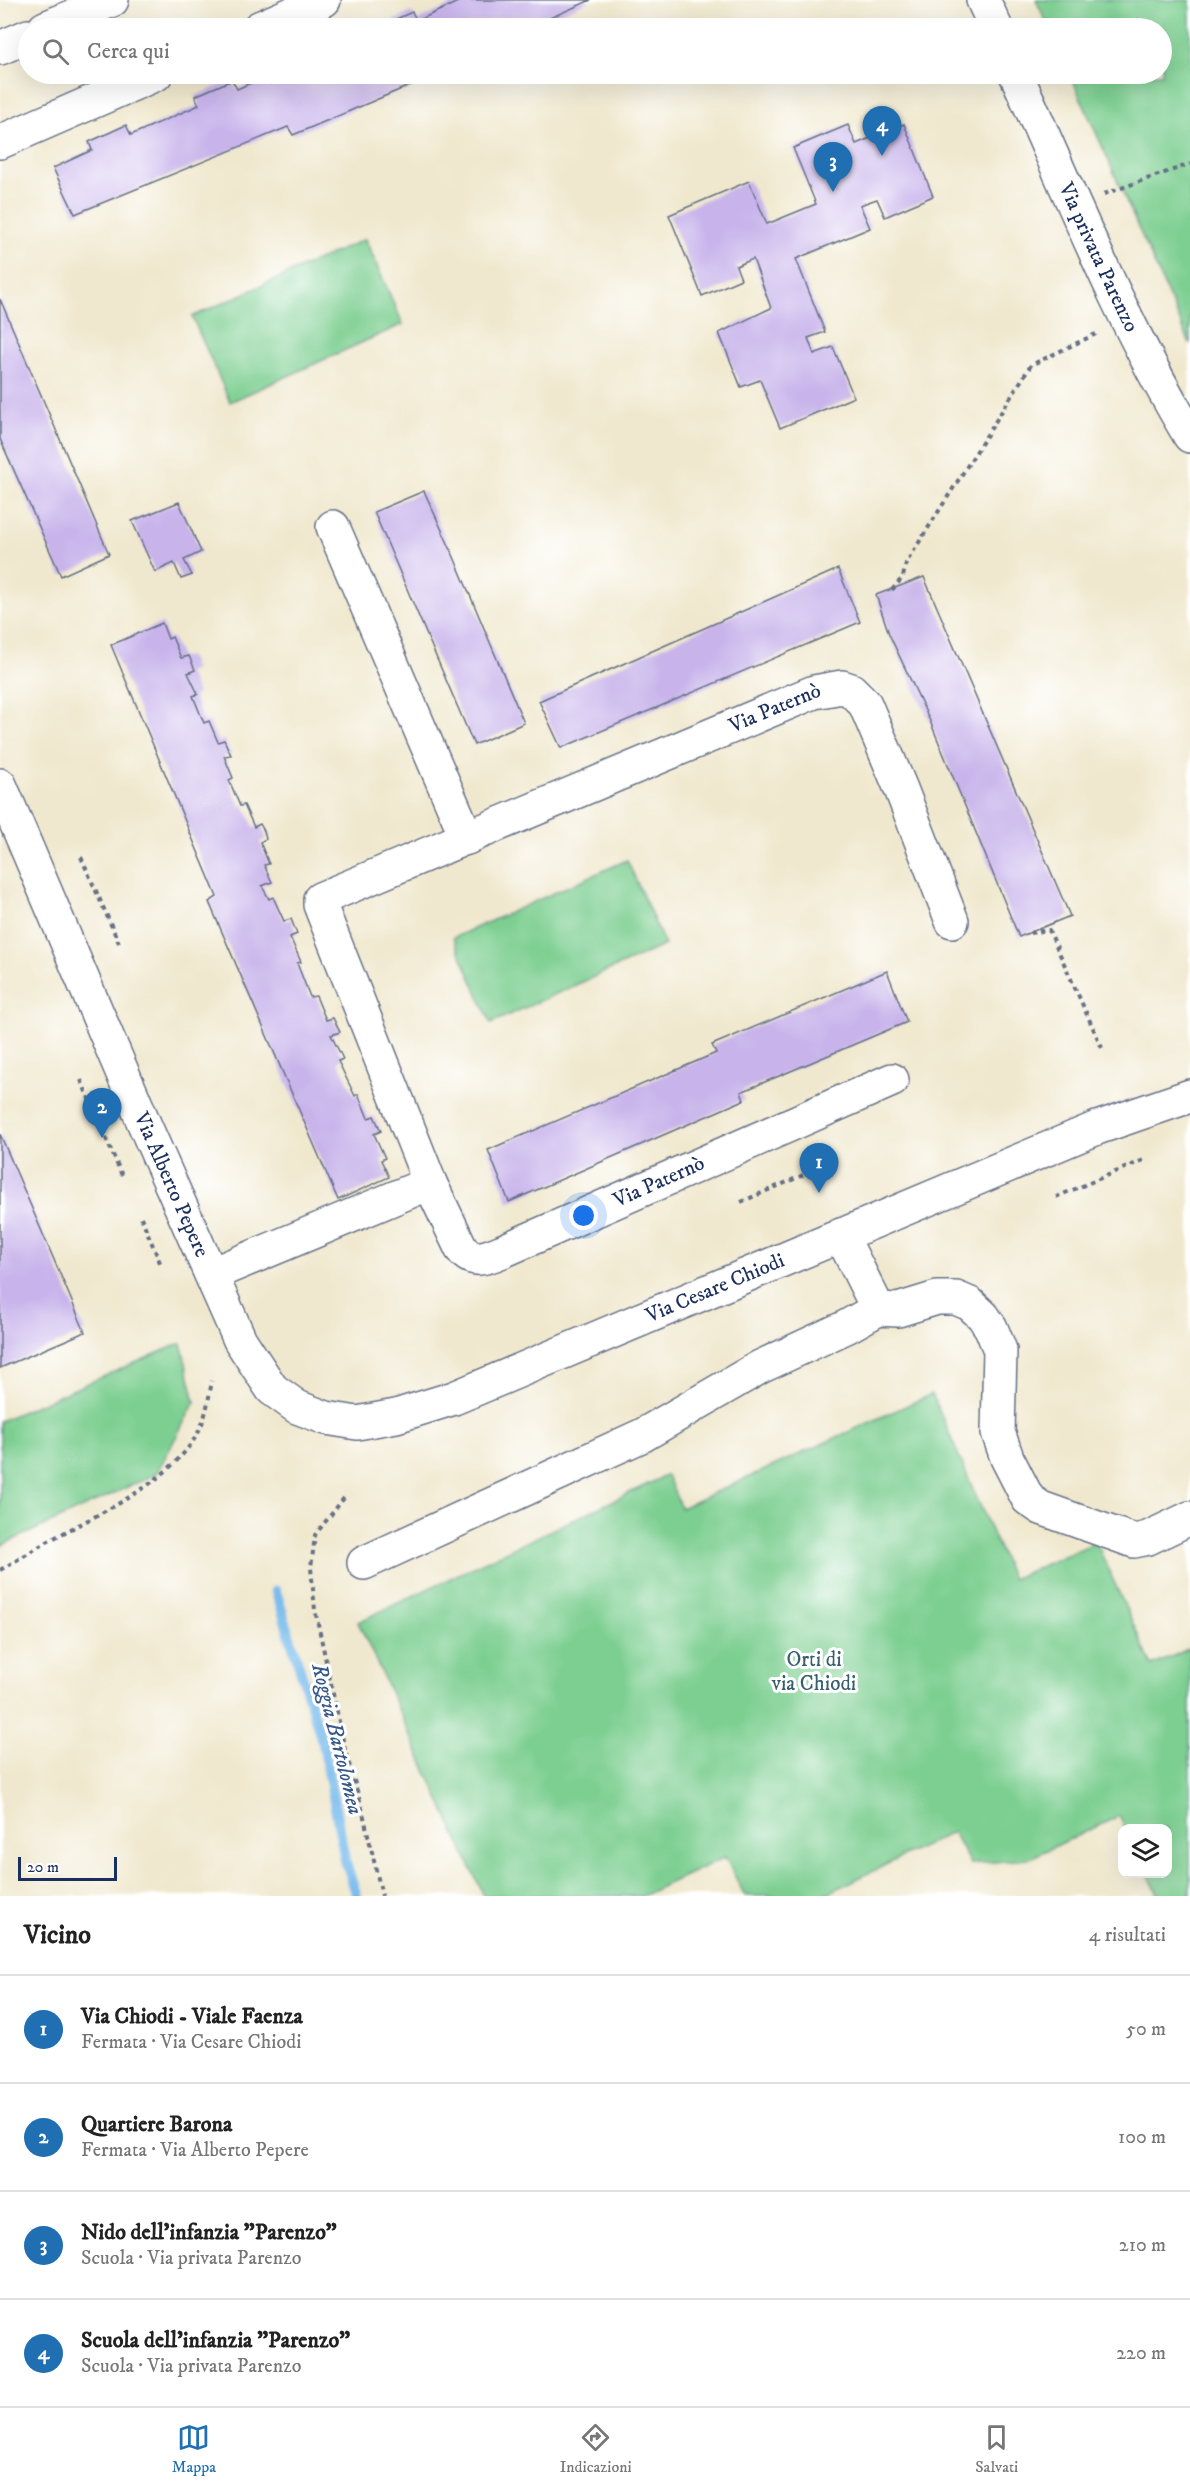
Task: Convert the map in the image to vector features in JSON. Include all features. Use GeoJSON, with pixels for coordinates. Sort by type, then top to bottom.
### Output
{"type":"FeatureCollection","features":[{"type":"Feature","properties":{"kind":"street"},"geometry":{"type":"LineString","coordinates":[[69,18],[112,0]]}},
{"type":"Feature","properties":{"kind":"street"},"geometry":{"type":"LineString","coordinates":[[282,18],[324,0]]}},
{"type":"Feature","properties":{"kind":"street"},"geometry":{"type":"LineString","coordinates":[[983,0],[991,18]]}},
{"type":"Feature","properties":{"kind":"street"},"geometry":{"type":"LineString","coordinates":[[0,48],[18,40]]}},
{"type":"Feature","properties":{"kind":"street"},"geometry":{"type":"LineString","coordinates":[[0,142],[133,84]]}},
{"type":"Feature","properties":{"kind":"street","name":"Via privata Parenzo"},"geometry":{"type":"LineString","coordinates":[[1020,84],[1129,326],[1157,381],[1190,436]]}},
{"type":"Feature","properties":{"kind":"street"},"geometry":{"type":"LineString","coordinates":[[333,526],[467,838]]}},
{"type":"Feature","properties":{"kind":"street","name":"Via Paternò"},"geometry":{"type":"LineString","coordinates":[[892,1080],[480,1260],[465,1254],[461,1248],[430,1183],[320,905],[320,899],[814,692],[842,687],[850,690],[864,704],[901,789],[952,921]]}},
{"type":"Feature","properties":{"kind":"street","name":"Via Alberto Pepere"},"geometry":{"type":"LineString","coordinates":[[0,785],[146,1128],[240,1341],[272,1389],[297,1407],[326,1418]]}},
{"type":"Feature","properties":{"kind":"street","name":"Via Cesare Chiodi"},"geometry":{"type":"LineString","coordinates":[[1097,1128],[1190,1077]]}},
{"type":"Feature","properties":{"kind":"street","name":"Via Cesare Chiodi"},"geometry":{"type":"LineString","coordinates":[[326,1418],[357,1423],[396,1416],[454,1398],[1097,1128],[1190,1096]]}},
{"type":"Feature","properties":{"kind":"street"},"geometry":{"type":"LineString","coordinates":[[212,1274],[430,1183]]}},
{"type":"Feature","properties":{"kind":"street"},"geometry":{"type":"LineString","coordinates":[[841,1235],[878,1309]]}},
{"type":"Feature","properties":{"kind":"street"},"geometry":{"type":"LineString","coordinates":[[364,1563],[643,1435],[760,1367],[846,1327],[878,1309],[898,1310],[936,1298],[956,1298],[970,1304],[983,1316],[1000,1350],[998,1432],[1007,1458],[1028,1499],[1041,1508],[1134,1541],[1148,1538],[1190,1518]]}},
{"type":"Feature","properties":{"kind":"path"},"geometry":{"type":"LineString","coordinates":[[1103,194],[1190,164]]}},
{"type":"Feature","properties":{"kind":"path"},"geometry":{"type":"LineString","coordinates":[[892,590],[903,577],[906,563],[1031,365],[1099,332]]}},
{"type":"Feature","properties":{"kind":"path"},"geometry":{"type":"LineString","coordinates":[[81,856],[119,943]]}},
{"type":"Feature","properties":{"kind":"path"},"geometry":{"type":"LineString","coordinates":[[1030,933],[1049,930],[1102,1048]]}},
{"type":"Feature","properties":{"kind":"path"},"geometry":{"type":"LineString","coordinates":[[81,1080],[123,1178]]}},
{"type":"Feature","properties":{"kind":"path"},"geometry":{"type":"LineString","coordinates":[[1056,1197],[1146,1159]]}},
{"type":"Feature","properties":{"kind":"path"},"geometry":{"type":"LineString","coordinates":[[741,1202],[808,1173]]}},
{"type":"Feature","properties":{"kind":"path"},"geometry":{"type":"LineString","coordinates":[[141,1217],[161,1265]]}},
{"type":"Feature","properties":{"kind":"path"},"geometry":{"type":"LineString","coordinates":[[0,1570],[46,1542],[133,1496],[174,1461],[194,1438],[206,1415],[212,1381]]}},
{"type":"Feature","properties":{"kind":"path"},"geometry":{"type":"LineString","coordinates":[[344,1498],[315,1535],[311,1568],[315,1610],[346,1754],[361,1804],[382,1896]]}},
{"type":"Feature","properties":{"kind":"green space"},"geometry":{"type":"Polygon","coordinates":[[[1036,0],[1190,0],[1190,344],[1074,84],[1172,84],[1172,18],[1044,18],[1036,0]]]}},
{"type":"Feature","properties":{"kind":"green space"},"geometry":{"type":"Polygon","coordinates":[[[365,239],[403,324],[230,402],[192,317],[365,239]]]}},
{"type":"Feature","properties":{"kind":"green space"},"geometry":{"type":"Polygon","coordinates":[[[627,860],[665,945],[491,1023],[453,938],[627,860]]]}},
{"type":"Feature","properties":{"kind":"green space"},"geometry":{"type":"Polygon","coordinates":[[[181,1343],[195,1402],[156,1474],[0,1546],[0,1421],[181,1343]]]}},
{"type":"Feature","properties":{"kind":"green space","name":"Orti di via Chiodi"},"geometry":{"type":"Polygon","coordinates":[[[932,1394],[1012,1579],[1096,1542],[1152,1666],[1190,1648],[1190,1896],[1159,1896],[1150,1878],[1172,1878],[1172,1824],[1123,1824],[1119,1816],[1028,1859],[970,1864],[953,1832],[822,1896],[745,1896],[725,1857],[642,1896],[484,1896],[358,1622],[667,1475],[681,1508],[932,1394]]]}},
{"type":"Feature","properties":{"kind":"building"},"geometry":{"type":"Polygon","coordinates":[[[462,0],[591,0],[550,18],[423,18],[462,0]]]}},
{"type":"Feature","properties":{"kind":"building"},"geometry":{"type":"Polygon","coordinates":[[[412,12],[415,18],[398,18],[412,12]]]}},
{"type":"Feature","properties":{"kind":"building"},"geometry":{"type":"Polygon","coordinates":[[[223,84],[234,84],[237,89],[249,84],[413,84],[293,135],[288,127],[75,214],[53,168],[92,150],[89,142],[126,125],[131,135],[199,105],[195,96],[223,84]]]}},
{"type":"Feature","properties":{"kind":"building"},"geometry":{"type":"Polygon","coordinates":[[[904,124],[933,196],[885,217],[877,199],[860,205],[870,228],[796,259],[825,332],[808,338],[814,354],[833,347],[854,397],[780,428],[760,380],[741,387],[719,333],[771,308],[753,259],[736,266],[741,279],[702,296],[669,215],[749,181],[767,224],[816,204],[793,148],[848,125],[856,144],[904,124]]]}},
{"type":"Feature","properties":{"kind":"building"},"geometry":{"type":"Polygon","coordinates":[[[0,299],[109,554],[61,576],[0,439],[0,299]]]}},
{"type":"Feature","properties":{"kind":"building"},"geometry":{"type":"Polygon","coordinates":[[[424,491],[524,723],[474,745],[374,512],[424,491]]]}},
{"type":"Feature","properties":{"kind":"building"},"geometry":{"type":"Polygon","coordinates":[[[179,502],[201,552],[184,560],[192,575],[181,579],[174,563],[155,572],[132,521],[179,502]]]}},
{"type":"Feature","properties":{"kind":"building"},"geometry":{"type":"Polygon","coordinates":[[[838,569],[860,622],[561,748],[539,701],[838,569]]]}},
{"type":"Feature","properties":{"kind":"building"},"geometry":{"type":"Polygon","coordinates":[[[924,577],[1070,916],[1019,937],[930,721],[889,634],[876,595],[924,577]]]}},
{"type":"Feature","properties":{"kind":"building"},"geometry":{"type":"Polygon","coordinates":[[[162,623],[168,639],[172,637],[181,658],[189,656],[195,670],[188,673],[198,694],[193,696],[204,723],[209,721],[218,742],[224,740],[231,755],[224,756],[233,778],[229,780],[240,806],[244,805],[254,827],[260,824],[264,831],[266,839],[260,842],[269,864],[264,865],[272,882],[262,886],[269,899],[273,897],[284,921],[291,919],[297,934],[290,937],[301,962],[297,963],[310,997],[316,996],[326,1020],[333,1018],[340,1032],[331,1035],[343,1059],[338,1061],[355,1096],[358,1094],[368,1118],[374,1116],[381,1131],[374,1134],[385,1158],[381,1160],[389,1177],[338,1200],[209,902],[217,897],[111,645],[162,623]]]}},
{"type":"Feature","properties":{"kind":"building"},"geometry":{"type":"Polygon","coordinates":[[[887,971],[907,1022],[741,1092],[744,1100],[509,1202],[488,1150],[716,1053],[712,1045],[887,971]]]}},
{"type":"Feature","properties":{"kind":"building"},"geometry":{"type":"Polygon","coordinates":[[[0,1134],[85,1332],[0,1368],[0,1134]]]}},
{"type":"Feature","properties":{"kind":"waterway","name":"Roggia Bartolomea"},"geometry":{"type":"LineString","coordinates":[[276,1591],[323,1744],[345,1860],[357,1896]]}},
{"type":"Feature","properties":{"kind":"place","name":"Scuola dell'infanzia \"Parenzo\""},"geometry":{"type":"Point","coordinates":[882,156]}},
{"type":"Feature","properties":{"kind":"place","name":"Nido dell'infanzia \"Parenzo\""},"geometry":{"type":"Point","coordinates":[833,192]}},
{"type":"Feature","properties":{"kind":"place","name":"Quartiere Barona"},"geometry":{"type":"Point","coordinates":[102,1138]}},
{"type":"Feature","properties":{"kind":"place","name":"Via Chiodi - Viale Faenza"},"geometry":{"type":"Point","coordinates":[819,1193]}}]}
